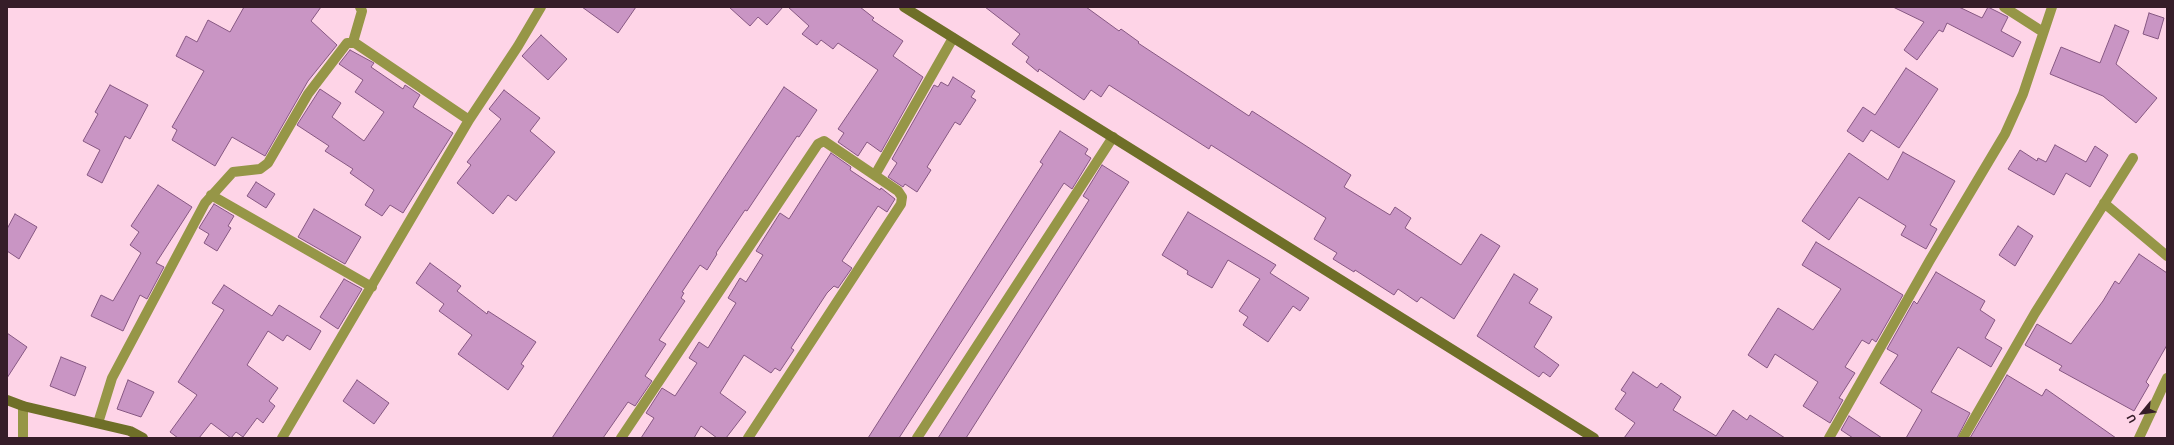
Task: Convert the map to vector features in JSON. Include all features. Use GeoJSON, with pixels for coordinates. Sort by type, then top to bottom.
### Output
{"type":"FeatureCollection","features":[{"type":"Feature","properties":{"kind":"main road"},"geometry":{"type":"LineString","coordinates":[[904,7],[1590,436]]}},
{"type":"Feature","properties":{"kind":"main road"},"geometry":{"type":"LineString","coordinates":[[7,400],[23,406],[130,431],[144,438]]}},
{"type":"Feature","properties":{"kind":"street"},"geometry":{"type":"LineString","coordinates":[[352,42],[362,11],[360,7]]}},
{"type":"Feature","properties":{"kind":"street"},"geometry":{"type":"LineString","coordinates":[[282,438],[469,120],[518,46],[541,7]]}},
{"type":"Feature","properties":{"kind":"street"},"geometry":{"type":"LineString","coordinates":[[2004,7],[2043,32]]}},
{"type":"Feature","properties":{"kind":"street"},"geometry":{"type":"LineString","coordinates":[[1829,438],[1930,260],[2005,134],[2023,94],[2052,7]]}},
{"type":"Feature","properties":{"kind":"street"},"geometry":{"type":"LineString","coordinates":[[875,175],[953,38]]}},
{"type":"Feature","properties":{"kind":"street"},"geometry":{"type":"LineString","coordinates":[[352,42],[469,120]]}},
{"type":"Feature","properties":{"kind":"street"},"geometry":{"type":"LineString","coordinates":[[98,423],[112,378],[211,195],[232,172],[260,169],[268,163],[308,94],[347,43],[352,42]]}},
{"type":"Feature","properties":{"kind":"street"},"geometry":{"type":"LineString","coordinates":[[917,438],[1113,137]]}},
{"type":"Feature","properties":{"kind":"street"},"geometry":{"type":"LineString","coordinates":[[621,438],[818,144],[824,141],[828,142],[898,191],[902,197],[900,204],[748,438]]}},
{"type":"Feature","properties":{"kind":"street"},"geometry":{"type":"LineString","coordinates":[[1963,438],[2035,313],[2133,158]]}},
{"type":"Feature","properties":{"kind":"street"},"geometry":{"type":"LineString","coordinates":[[211,195],[372,287]]}},
{"type":"Feature","properties":{"kind":"street"},"geometry":{"type":"LineString","coordinates":[[2104,203],[2167,256]]}},
{"type":"Feature","properties":{"kind":"street"},"geometry":{"type":"LineString","coordinates":[[2139,438],[2167,378]]}},
{"type":"Feature","properties":{"kind":"street"},"geometry":{"type":"LineString","coordinates":[[23,406],[23,438]]}},
{"type":"Feature","properties":{"kind":"building"},"geometry":{"type":"Polygon","coordinates":[[[244,7],[321,7],[311,21],[337,45],[308,81],[265,156],[232,137],[215,166],[172,140],[177,130],[172,127],[204,71],[176,56],[186,36],[197,42],[208,20],[230,32],[244,7]]]}},
{"type":"Feature","properties":{"kind":"building"},"geometry":{"type":"Polygon","coordinates":[[[582,7],[636,7],[618,33],[582,7]]]}},
{"type":"Feature","properties":{"kind":"building"},"geometry":{"type":"Polygon","coordinates":[[[729,7],[783,7],[767,25],[758,17],[750,26],[729,7]]]}},
{"type":"Feature","properties":{"kind":"building"},"geometry":{"type":"Polygon","coordinates":[[[788,7],[860,7],[874,18],[872,20],[903,41],[893,56],[923,77],[881,152],[867,142],[858,156],[838,142],[844,133],[838,129],[878,70],[838,43],[833,49],[821,40],[817,45],[802,34],[809,26],[788,7]]]}},
{"type":"Feature","properties":{"kind":"building"},"geometry":{"type":"Polygon","coordinates":[[[985,7],[1086,7],[1119,31],[1121,29],[1139,42],[1138,43],[1249,116],[1252,111],[1351,175],[1344,187],[1390,215],[1395,207],[1411,218],[1405,228],[1461,265],[1481,234],[1500,246],[1454,319],[1421,297],[1417,302],[1398,289],[1394,295],[1355,270],[1354,272],[1333,259],[1337,253],[1314,239],[1326,218],[1211,145],[1209,149],[1109,85],[1101,97],[1091,90],[1084,100],[1039,69],[1038,72],[1026,62],[1029,57],[1012,44],[1020,34],[985,7]]]}},
{"type":"Feature","properties":{"kind":"building"},"geometry":{"type":"Polygon","coordinates":[[[1893,7],[1959,7],[1982,18],[1988,7],[2008,17],[2001,31],[2021,42],[2013,57],[1947,23],[1943,32],[1939,30],[1917,60],[1904,50],[1924,22],[1893,7]]]}},
{"type":"Feature","properties":{"kind":"building"},"geometry":{"type":"Polygon","coordinates":[[[2149,13],[2164,18],[2158,39],[2143,34],[2149,13]]]}},
{"type":"Feature","properties":{"kind":"building"},"geometry":{"type":"Polygon","coordinates":[[[2115,25],[2129,31],[2116,64],[2157,98],[2136,123],[2103,96],[2050,74],[2061,47],[2100,63],[2115,25]]]}},
{"type":"Feature","properties":{"kind":"building"},"geometry":{"type":"Polygon","coordinates":[[[541,35],[567,59],[548,80],[522,56],[541,35]]]}},
{"type":"Feature","properties":{"kind":"building"},"geometry":{"type":"Polygon","coordinates":[[[350,50],[374,63],[371,67],[403,89],[405,85],[420,95],[413,107],[453,133],[403,213],[390,205],[382,216],[365,205],[374,190],[350,173],[353,169],[325,151],[329,146],[297,125],[320,89],[341,103],[332,117],[364,141],[384,112],[355,92],[363,80],[339,64],[350,50]]]}},
{"type":"Feature","properties":{"kind":"building"},"geometry":{"type":"Polygon","coordinates":[[[1906,68],[1938,89],[1899,148],[1871,130],[1863,142],[1847,131],[1863,107],[1875,115],[1906,68]]]}},
{"type":"Feature","properties":{"kind":"building"},"geometry":{"type":"Polygon","coordinates":[[[953,77],[975,91],[971,97],[976,100],[960,125],[955,122],[927,167],[931,170],[917,192],[905,184],[903,187],[888,177],[897,163],[892,159],[934,85],[938,87],[941,82],[948,86],[953,77]]]}},
{"type":"Feature","properties":{"kind":"building"},"geometry":{"type":"Polygon","coordinates":[[[110,85],[148,105],[130,139],[125,136],[102,183],[87,175],[100,150],[83,141],[98,114],[95,112],[110,85]]]}},
{"type":"Feature","properties":{"kind":"building"},"geometry":{"type":"Polygon","coordinates":[[[784,87],[817,110],[799,137],[797,136],[747,211],[745,210],[716,253],[717,254],[707,270],[700,265],[682,292],[684,293],[681,298],[685,301],[659,340],[666,344],[645,376],[652,381],[635,406],[628,402],[603,438],[552,438],[784,87]]]}},
{"type":"Feature","properties":{"kind":"building"},"geometry":{"type":"Polygon","coordinates":[[[504,90],[540,118],[530,131],[555,152],[516,201],[508,195],[493,214],[457,183],[471,165],[467,162],[501,119],[489,109],[504,90]]]}},
{"type":"Feature","properties":{"kind":"building"},"geometry":{"type":"Polygon","coordinates":[[[1060,131],[1088,149],[1085,154],[1091,158],[1072,189],[1064,183],[899,438],[868,438],[1043,164],[1040,162],[1060,131]]]}},
{"type":"Feature","properties":{"kind":"building"},"geometry":{"type":"Polygon","coordinates":[[[2055,145],[2086,162],[2095,146],[2108,155],[2090,187],[2066,173],[2054,195],[2008,169],[2020,150],[2037,161],[2038,158],[2046,162],[2055,145]]]}},
{"type":"Feature","properties":{"kind":"building"},"geometry":{"type":"Polygon","coordinates":[[[1903,152],[1955,181],[1930,225],[1937,229],[1926,249],[1901,235],[1906,226],[1859,197],[1829,240],[1802,221],[1849,153],[1888,180],[1903,152]]]}},
{"type":"Feature","properties":{"kind":"building"},"geometry":{"type":"Polygon","coordinates":[[[831,153],[851,167],[850,170],[880,190],[881,188],[895,199],[887,212],[878,206],[842,261],[852,268],[838,288],[834,286],[827,293],[791,348],[794,350],[780,371],[775,368],[771,373],[744,355],[720,393],[746,412],[726,438],[717,438],[701,426],[694,438],[641,438],[654,418],[646,413],[662,388],[675,396],[697,363],[689,358],[699,342],[708,348],[736,303],[728,298],[740,278],[746,282],[763,255],[756,251],[780,213],[789,219],[831,153]]]}},
{"type":"Feature","properties":{"kind":"building"},"geometry":{"type":"Polygon","coordinates":[[[1102,165],[1129,182],[966,438],[938,438],[1089,200],[1083,196],[1102,165]]]}},
{"type":"Feature","properties":{"kind":"building"},"geometry":{"type":"Polygon","coordinates":[[[256,182],[275,194],[266,208],[247,196],[256,182]]]}},
{"type":"Feature","properties":{"kind":"building"},"geometry":{"type":"Polygon","coordinates":[[[158,185],[192,207],[156,263],[164,267],[147,299],[140,295],[123,331],[91,316],[101,295],[113,301],[141,253],[130,245],[139,232],[131,226],[158,185]]]}},
{"type":"Feature","properties":{"kind":"building"},"geometry":{"type":"Polygon","coordinates":[[[214,204],[234,216],[228,226],[231,228],[217,251],[204,243],[209,234],[199,228],[214,204]]]}},
{"type":"Feature","properties":{"kind":"building"},"geometry":{"type":"Polygon","coordinates":[[[314,209],[361,237],[345,264],[298,237],[314,209]]]}},
{"type":"Feature","properties":{"kind":"building"},"geometry":{"type":"Polygon","coordinates":[[[1188,212],[1276,265],[1270,273],[1309,298],[1300,311],[1293,306],[1268,342],[1243,325],[1248,317],[1239,311],[1260,279],[1228,260],[1212,288],[1187,274],[1188,271],[1162,255],[1188,212]]]}},
{"type":"Feature","properties":{"kind":"building"},"geometry":{"type":"Polygon","coordinates":[[[15,214],[37,227],[19,259],[7,251],[7,229],[15,214]]]}},
{"type":"Feature","properties":{"kind":"building"},"geometry":{"type":"Polygon","coordinates":[[[2018,226],[2033,236],[2015,266],[1999,255],[2018,226]]]}},
{"type":"Feature","properties":{"kind":"building"},"geometry":{"type":"Polygon","coordinates":[[[1816,242],[1903,295],[1876,342],[1872,339],[1869,344],[1862,340],[1845,367],[1855,373],[1839,398],[1843,400],[1830,423],[1803,406],[1818,382],[1775,354],[1767,368],[1748,355],[1778,308],[1813,330],[1841,289],[1802,265],[1816,242]]]}},
{"type":"Feature","properties":{"kind":"building"},"geometry":{"type":"Polygon","coordinates":[[[2139,254],[2167,273],[2167,345],[2146,382],[2149,385],[2134,411],[2059,370],[2062,366],[2025,345],[2037,324],[2071,344],[2103,301],[2115,281],[2119,284],[2139,254]]]}},
{"type":"Feature","properties":{"kind":"building"},"geometry":{"type":"Polygon","coordinates":[[[430,263],[461,286],[457,291],[487,314],[488,311],[536,342],[521,364],[524,366],[508,390],[458,354],[472,335],[439,311],[444,304],[416,283],[430,263]]]}},
{"type":"Feature","properties":{"kind":"building"},"geometry":{"type":"Polygon","coordinates":[[[1936,272],[1985,301],[1980,310],[1995,320],[1985,338],[2002,348],[1991,367],[1958,347],[1931,392],[1970,413],[1957,438],[1906,438],[1922,410],[1880,383],[1898,355],[1887,349],[1914,301],[1917,304],[1936,272]]]}},
{"type":"Feature","properties":{"kind":"building"},"geometry":{"type":"Polygon","coordinates":[[[1514,274],[1538,289],[1529,303],[1552,317],[1534,347],[1559,365],[1550,377],[1543,372],[1539,377],[1477,336],[1514,274]]]}},
{"type":"Feature","properties":{"kind":"building"},"geometry":{"type":"Polygon","coordinates":[[[344,279],[362,289],[338,329],[320,317],[344,279]]]}},
{"type":"Feature","properties":{"kind":"building"},"geometry":{"type":"Polygon","coordinates":[[[224,285],[272,316],[279,305],[321,331],[310,350],[287,335],[283,341],[268,331],[247,365],[278,388],[269,401],[275,406],[263,423],[257,418],[243,437],[236,432],[231,438],[211,423],[199,438],[178,438],[170,432],[197,395],[178,382],[224,310],[212,303],[224,285]]]}},
{"type":"Feature","properties":{"kind":"building"},"geometry":{"type":"Polygon","coordinates":[[[7,333],[27,347],[7,378],[7,333]]]}},
{"type":"Feature","properties":{"kind":"building"},"geometry":{"type":"Polygon","coordinates":[[[61,357],[86,367],[75,396],[50,386],[61,357]]]}},
{"type":"Feature","properties":{"kind":"building"},"geometry":{"type":"Polygon","coordinates":[[[1633,372],[1657,388],[1661,383],[1681,397],[1673,410],[1716,436],[1733,410],[1747,420],[1750,415],[1785,438],[1624,438],[1635,423],[1615,409],[1626,393],[1621,390],[1633,372]]]}},
{"type":"Feature","properties":{"kind":"building"},"geometry":{"type":"Polygon","coordinates":[[[2007,375],[2042,396],[2046,389],[2116,438],[1970,438],[2007,375]]]}},
{"type":"Feature","properties":{"kind":"building"},"geometry":{"type":"Polygon","coordinates":[[[128,380],[154,392],[141,417],[117,409],[128,380]]]}},
{"type":"Feature","properties":{"kind":"building"},"geometry":{"type":"Polygon","coordinates":[[[357,380],[389,403],[374,424],[343,401],[357,380]]]}},
{"type":"Feature","properties":{"kind":"building"},"geometry":{"type":"Polygon","coordinates":[[[1849,416],[1882,438],[1853,438],[1841,430],[1849,416]]]}}]}
